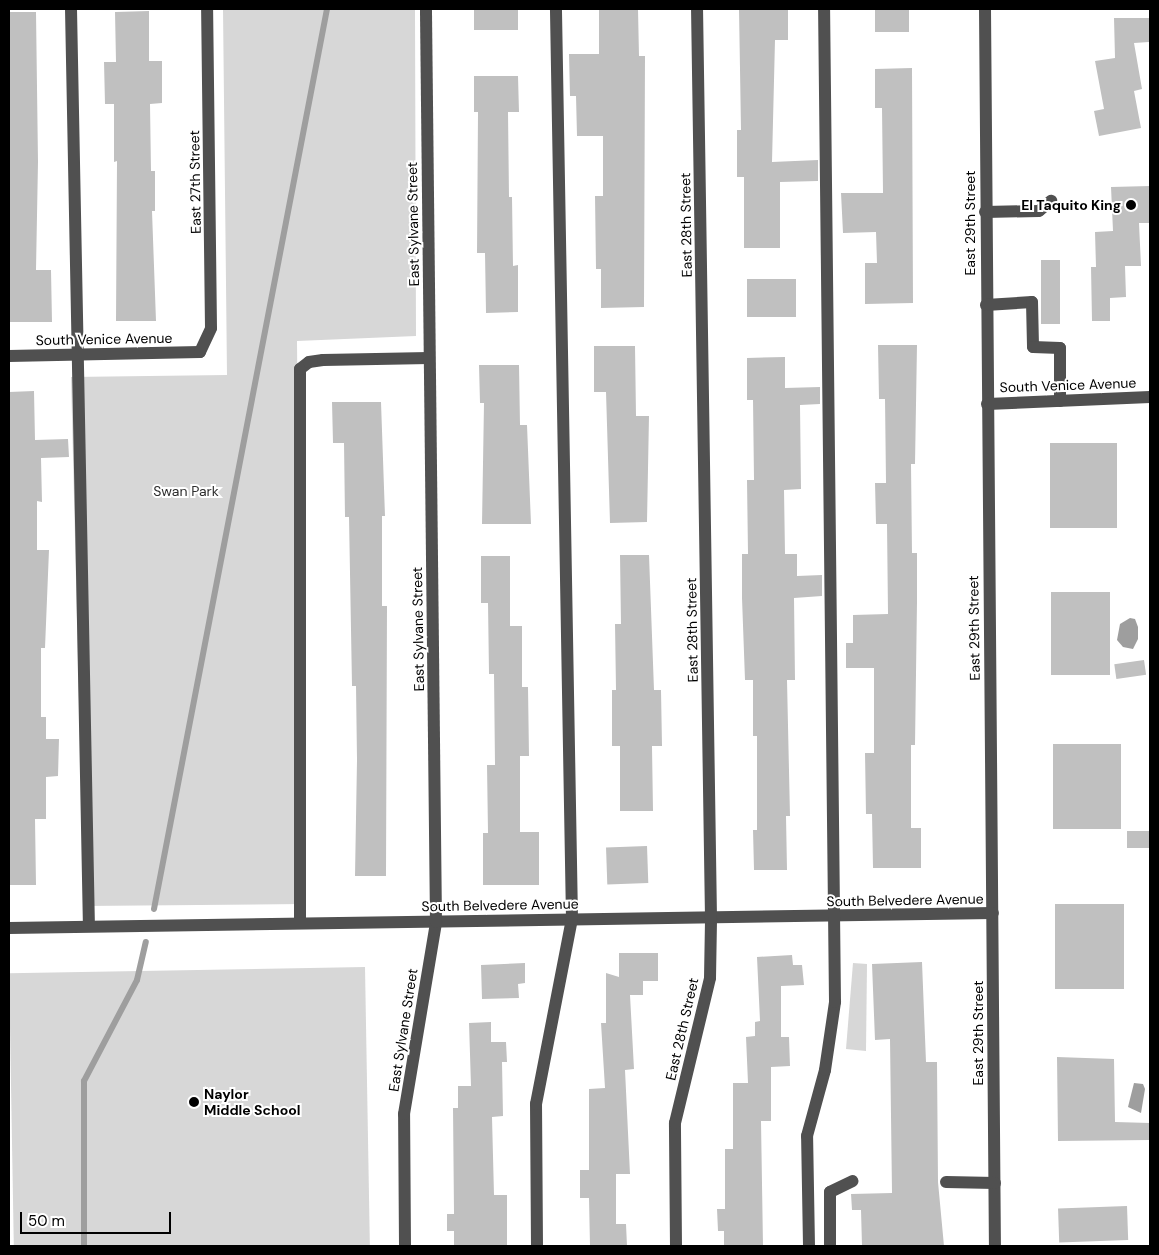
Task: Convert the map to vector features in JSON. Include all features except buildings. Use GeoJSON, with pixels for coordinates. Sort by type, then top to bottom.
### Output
{"type":"FeatureCollection","features":[{"type":"Feature","properties":{"kind":"street"},"geometry":{"type":"LineString","coordinates":[[71,9],[89,926]]}},
{"type":"Feature","properties":{"kind":"street","name":"East 27th Street"},"geometry":{"type":"LineString","coordinates":[[200,352],[211,328],[207,9]]}},
{"type":"Feature","properties":{"kind":"street","name":"East Sylvane Street"},"geometry":{"type":"LineString","coordinates":[[405,1246],[404,1114],[436,922],[426,9]]}},
{"type":"Feature","properties":{"kind":"street"},"geometry":{"type":"LineString","coordinates":[[537,1246],[536,1104],[572,919],[556,9]]}},
{"type":"Feature","properties":{"kind":"street","name":"East 28th Street"},"geometry":{"type":"LineString","coordinates":[[676,1246],[675,1122],[710,978],[711,918],[697,9]]}},
{"type":"Feature","properties":{"kind":"street"},"geometry":{"type":"LineString","coordinates":[[809,1246],[807,1136],[825,1070],[835,1002],[824,9]]}},
{"type":"Feature","properties":{"kind":"street","name":"East 29th Street"},"geometry":{"type":"LineString","coordinates":[[985,9],[985,212],[995,1246]]}},
{"type":"Feature","properties":{"kind":"street"},"geometry":{"type":"LineString","coordinates":[[985,212],[1039,211],[1051,201]]}},
{"type":"Feature","properties":{"kind":"street"},"geometry":{"type":"LineString","coordinates":[[986,304],[1032,302],[1033,347],[1060,348],[1060,401]]}},
{"type":"Feature","properties":{"kind":"street","name":"South Venice Avenue"},"geometry":{"type":"LineString","coordinates":[[9,356],[200,352]]}},
{"type":"Feature","properties":{"kind":"street"},"geometry":{"type":"LineString","coordinates":[[300,923],[300,369],[309,362],[316,361],[430,358]]}},
{"type":"Feature","properties":{"kind":"street","name":"South Venice Avenue"},"geometry":{"type":"LineString","coordinates":[[987,404],[1150,397]]}},
{"type":"Feature","properties":{"kind":"street","name":"South Belvedere Avenue"},"geometry":{"type":"LineString","coordinates":[[9,928],[992,913]]}},
{"type":"Feature","properties":{"kind":"street"},"geometry":{"type":"LineString","coordinates":[[830,1246],[830,1192],[853,1181]]}},
{"type":"Feature","properties":{"kind":"street"},"geometry":{"type":"LineString","coordinates":[[946,1182],[995,1183]]}},
{"type":"Feature","properties":{"kind":"green space","name":"Swan Park"},"geometry":{"type":"Polygon","coordinates":[[[223,9],[415,9],[416,336],[297,341],[302,904],[84,906],[71,377],[227,375],[223,9]]]}},
{"type":"Feature","properties":{"kind":"green space"},"geometry":{"type":"Polygon","coordinates":[[[853,963],[867,964],[866,1051],[846,1049],[853,963]]]}},
{"type":"Feature","properties":{"kind":"green space","name":"Naylor Middle School"},"geometry":{"type":"Polygon","coordinates":[[[365,967],[370,1246],[14,1246],[9,973],[365,967]]]}},
{"type":"Feature","properties":{"kind":"shaded area"},"geometry":{"type":"Polygon","coordinates":[[[1130,618],[1135,619],[1138,627],[1138,639],[1133,649],[1123,647],[1117,640],[1120,624],[1130,618]]]}},
{"type":"Feature","properties":{"kind":"shaded area"},"geometry":{"type":"Polygon","coordinates":[[[1134,1083],[1143,1084],[1145,1089],[1141,1113],[1128,1107],[1134,1083]]]}},
{"type":"Feature","properties":{"kind":"waterway"},"geometry":{"type":"LineString","coordinates":[[154,909],[327,9]]}},
{"type":"Feature","properties":{"kind":"waterway"},"geometry":{"type":"LineString","coordinates":[[84,1246],[84,1081],[137,980],[146,942]]}},
{"type":"Feature","properties":{"kind":"place","name":"El Taquito King"},"geometry":{"type":"Point","coordinates":[1131,205]}},
{"type":"Feature","properties":{"kind":"place","name":"Naylor Middle School"},"geometry":{"type":"Point","coordinates":[194,1102]}}]}
